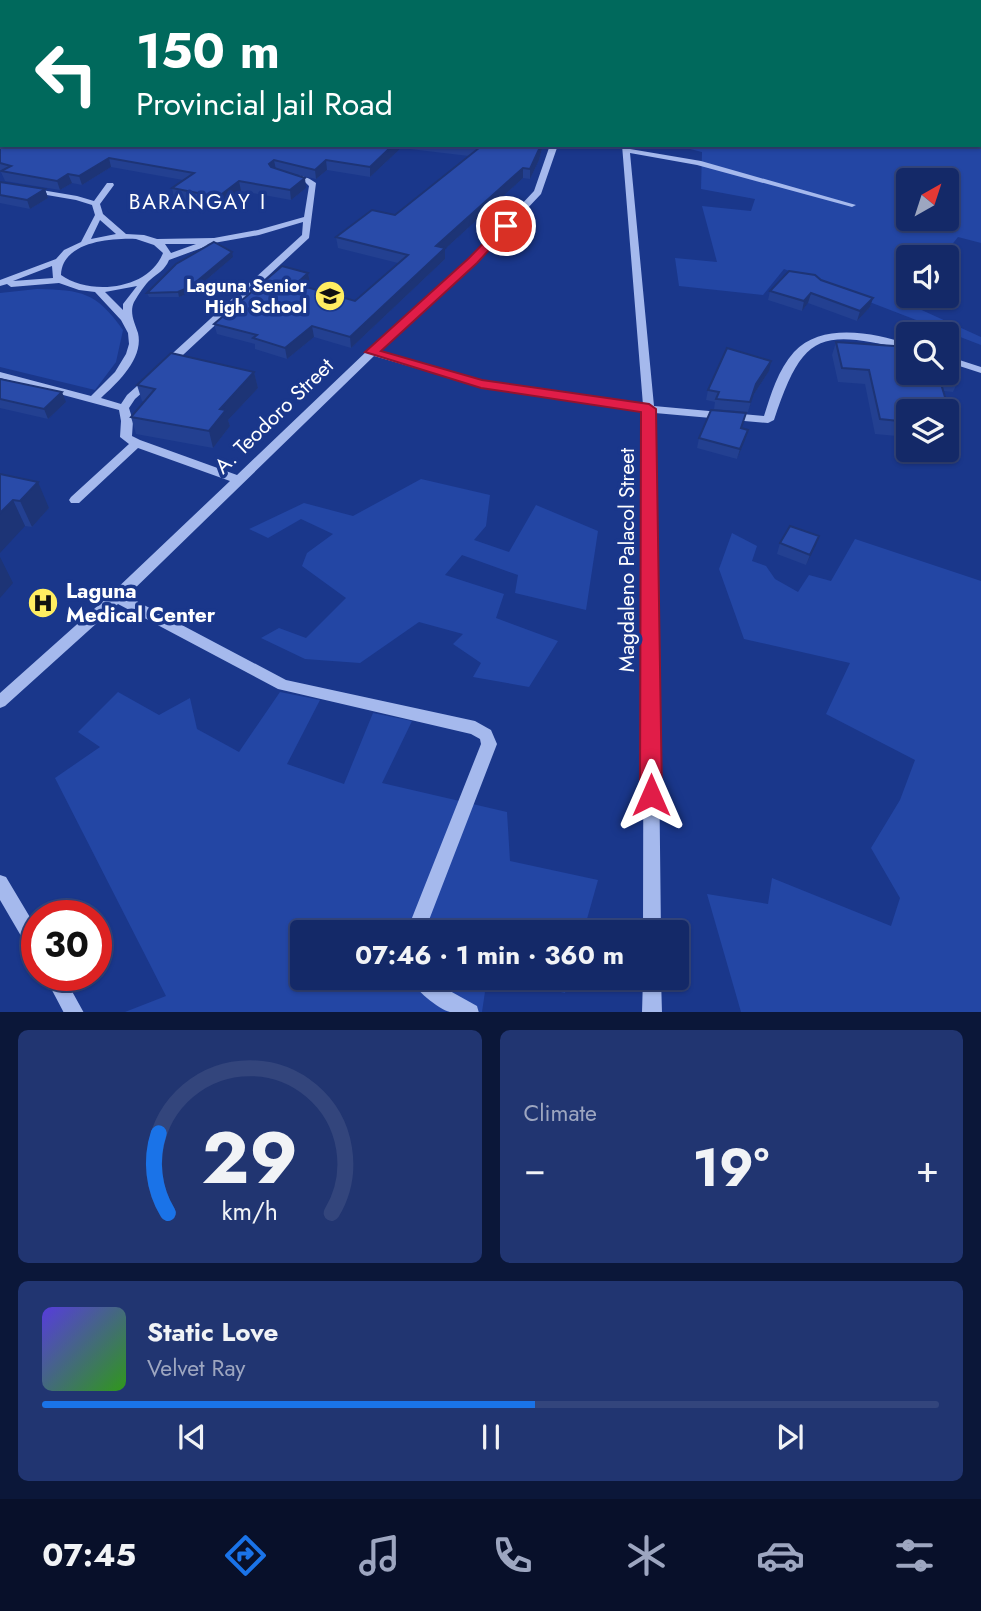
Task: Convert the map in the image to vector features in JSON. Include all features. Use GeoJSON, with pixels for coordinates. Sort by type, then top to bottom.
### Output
{"type":"FeatureCollection","features":[{"type":"Feature","properties":{"kind":"street","name":"A. Teodoro Street"},"geometry":{"type":"LineString","coordinates":[[0,702],[117,597],[372,352],[473,261],[538,192],[553,147]]}},
{"type":"Feature","properties":{"kind":"street"},"geometry":{"type":"LineString","coordinates":[[626,148],[698,163],[852,205]]}},
{"type":"Feature","properties":{"kind":"street","name":"Magdaleno Palacol Street"},"geometry":{"type":"LineString","coordinates":[[626,148],[649,409],[652,920]]}},
{"type":"Feature","properties":{"kind":"street"},"geometry":{"type":"LineString","coordinates":[[238,480],[126,437],[124,408],[131,397],[306,236],[313,186],[310,182],[277,174]]}},
{"type":"Feature","properties":{"kind":"street"},"geometry":{"type":"LineString","coordinates":[[0,185],[77,198],[96,204]]}},
{"type":"Feature","properties":{"kind":"street"},"geometry":{"type":"LineString","coordinates":[[96,204],[110,185]]}},
{"type":"Feature","properties":{"kind":"street"},"geometry":{"type":"LineString","coordinates":[[96,204],[99,215],[123,236]]}},
{"type":"Feature","properties":{"kind":"street"},"geometry":{"type":"LineString","coordinates":[[84,244],[99,215]]}},
{"type":"Feature","properties":{"kind":"street"},"geometry":{"type":"LineString","coordinates":[[128,321],[128,303],[167,258],[214,241],[308,218]]}},
{"type":"Feature","properties":{"kind":"street"},"geometry":{"type":"LineString","coordinates":[[0,284],[58,261],[84,244],[123,236],[156,242],[214,241]]}},
{"type":"Feature","properties":{"kind":"street"},"geometry":{"type":"LineString","coordinates":[[156,242],[165,249],[167,258]]}},
{"type":"Feature","properties":{"kind":"street"},"geometry":{"type":"LineString","coordinates":[[58,261],[55,271],[59,280]]}},
{"type":"Feature","properties":{"kind":"street"},"geometry":{"type":"LineString","coordinates":[[0,284],[59,280],[79,288],[98,290],[147,278]]}},
{"type":"Feature","properties":{"kind":"street"},"geometry":{"type":"LineString","coordinates":[[94,399],[120,373],[132,352],[135,335],[128,321],[98,290]]}},
{"type":"Feature","properties":{"kind":"street"},"geometry":{"type":"LineString","coordinates":[[372,352],[481,384],[649,409],[768,419],[781,381],[799,352],[813,342],[832,337],[868,338],[896,344]]}},
{"type":"Feature","properties":{"kind":"street"},"geometry":{"type":"LineString","coordinates":[[959,363],[981,370]]}},
{"type":"Feature","properties":{"kind":"street"},"geometry":{"type":"LineString","coordinates":[[0,375],[124,408]]}},
{"type":"Feature","properties":{"kind":"street"},"geometry":{"type":"LineString","coordinates":[[75,500],[136,443]]}},
{"type":"Feature","properties":{"kind":"street"},"geometry":{"type":"LineString","coordinates":[[117,597],[283,685],[475,728],[486,735],[489,744],[420,920]]}},
{"type":"Feature","properties":{"kind":"street"},"geometry":{"type":"LineString","coordinates":[[0,883],[21,919]]}},
{"type":"Feature","properties":{"kind":"street"},"geometry":{"type":"LineString","coordinates":[[433,990],[468,1012]]}},
{"type":"Feature","properties":{"kind":"street"},"geometry":{"type":"LineString","coordinates":[[652,990],[652,1012]]}},
{"type":"Feature","properties":{"kind":"street"},"geometry":{"type":"LineString","coordinates":[[62,991],[74,1012]]}},
{"type":"Feature","properties":{"kind":"shaded area"},"geometry":{"type":"Polygon","coordinates":[[[689,147],[981,147],[981,243],[958,237],[952,245],[896,245],[896,308],[917,308],[948,322],[921,322],[784,269],[763,295],[679,286],[675,258],[717,262],[702,206],[751,211],[755,199],[701,189],[702,152],[689,147]]]}},
{"type":"Feature","properties":{"kind":"shaded area"},"geometry":{"type":"Polygon","coordinates":[[[37,289],[66,290],[87,296],[104,308],[123,330],[116,362],[95,390],[0,367],[0,293],[37,289]]]}},
{"type":"Feature","properties":{"kind":"shaded area"},"geometry":{"type":"Polygon","coordinates":[[[959,327],[981,337],[981,345],[959,337],[959,327]]]}},
{"type":"Feature","properties":{"kind":"shaded area"},"geometry":{"type":"Polygon","coordinates":[[[421,479],[490,495],[486,526],[474,540],[509,552],[536,505],[598,531],[586,610],[515,593],[518,575],[462,555],[445,575],[504,594],[496,618],[558,641],[529,687],[473,677],[481,663],[453,644],[463,634],[419,622],[360,663],[305,659],[261,638],[279,628],[306,638],[346,598],[302,566],[307,553],[333,534],[301,519],[268,538],[249,529],[304,503],[353,516],[421,479]]]}},
{"type":"Feature","properties":{"kind":"shaded area"},"geometry":{"type":"Polygon","coordinates":[[[732,533],[757,546],[752,561],[766,566],[775,579],[798,592],[809,575],[831,581],[855,539],[981,581],[981,1012],[741,1012],[707,894],[768,904],[772,878],[891,926],[900,898],[871,848],[900,800],[915,760],[826,714],[850,663],[744,639],[719,569],[732,533]]]}},
{"type":"Feature","properties":{"kind":"shaded area"},"geometry":{"type":"Polygon","coordinates":[[[118,692],[159,715],[190,698],[197,729],[239,752],[280,692],[320,700],[287,764],[344,784],[373,713],[412,721],[382,783],[507,812],[510,861],[598,880],[587,920],[290,920],[290,990],[485,990],[482,1012],[125,1012],[166,996],[55,778],[100,747],[78,732],[118,692]]]}},
{"type":"Feature","properties":{"kind":"building"},"geometry":{"type":"Polygon","coordinates":[[[0,147],[391,147],[370,167],[326,160],[315,170],[274,160],[269,164],[271,167],[305,178],[290,190],[239,181],[218,197],[172,188],[194,173],[109,158],[79,176],[68,174],[57,181],[1,171],[11,166],[0,163],[0,147]]]}},
{"type":"Feature","properties":{"kind":"building"},"geometry":{"type":"Polygon","coordinates":[[[472,147],[540,147],[530,169],[523,168],[436,246],[445,248],[350,337],[312,326],[285,348],[253,338],[257,335],[214,324],[282,266],[308,273],[296,284],[355,301],[408,255],[336,237],[372,210],[395,215],[479,148],[472,147]]]}},
{"type":"Feature","properties":{"kind":"building"},"geometry":{"type":"Polygon","coordinates":[[[0,182],[45,189],[27,200],[0,195],[0,182]]]}},
{"type":"Feature","properties":{"kind":"building"},"geometry":{"type":"Polygon","coordinates":[[[214,242],[232,252],[190,287],[178,292],[147,293],[176,264],[214,242]]]}},
{"type":"Feature","properties":{"kind":"building"},"geometry":{"type":"Polygon","coordinates":[[[789,271],[815,275],[821,280],[873,298],[860,311],[811,293],[804,301],[770,291],[789,271]]]}},
{"type":"Feature","properties":{"kind":"building"},"geometry":{"type":"Polygon","coordinates":[[[836,342],[896,346],[896,385],[941,385],[946,399],[896,399],[896,421],[880,419],[869,370],[842,368],[836,342]]]}},
{"type":"Feature","properties":{"kind":"building"},"geometry":{"type":"Polygon","coordinates":[[[727,348],[771,361],[756,384],[750,402],[716,399],[719,392],[708,390],[727,348]]]}},
{"type":"Feature","properties":{"kind":"building"},"geometry":{"type":"Polygon","coordinates":[[[171,353],[254,372],[220,409],[226,410],[209,431],[131,417],[155,389],[137,385],[171,353]]]}},
{"type":"Feature","properties":{"kind":"building"},"geometry":{"type":"Polygon","coordinates":[[[0,379],[62,392],[44,409],[0,399],[0,379]]]}},
{"type":"Feature","properties":{"kind":"building"},"geometry":{"type":"Polygon","coordinates":[[[711,410],[746,413],[741,428],[748,430],[740,449],[699,438],[711,410]]]}},
{"type":"Feature","properties":{"kind":"building"},"geometry":{"type":"Polygon","coordinates":[[[0,474],[38,482],[20,501],[13,500],[0,513],[0,474]]]}},
{"type":"Feature","properties":{"kind":"building"},"geometry":{"type":"Polygon","coordinates":[[[790,526],[819,536],[810,555],[780,543],[790,526]]]}},
{"type":"Feature","properties":{"kind":"place","name":"Laguna Senior High School"},"geometry":{"type":"Point","coordinates":[330,296]}},
{"type":"Feature","properties":{"kind":"place","name":"Laguna Medical Center"},"geometry":{"type":"Point","coordinates":[43,603]}},
{"type":"Feature","properties":{"kind":"district","name":"BARANGAY I"},"geometry":{"type":"Point","coordinates":[198,202]}},
{"type":"Feature","properties":{"kind":"route"},"geometry":{"type":"LineString","coordinates":[[506,226],[473,261],[372,352],[481,384],[649,409],[651,795]]}}]}
